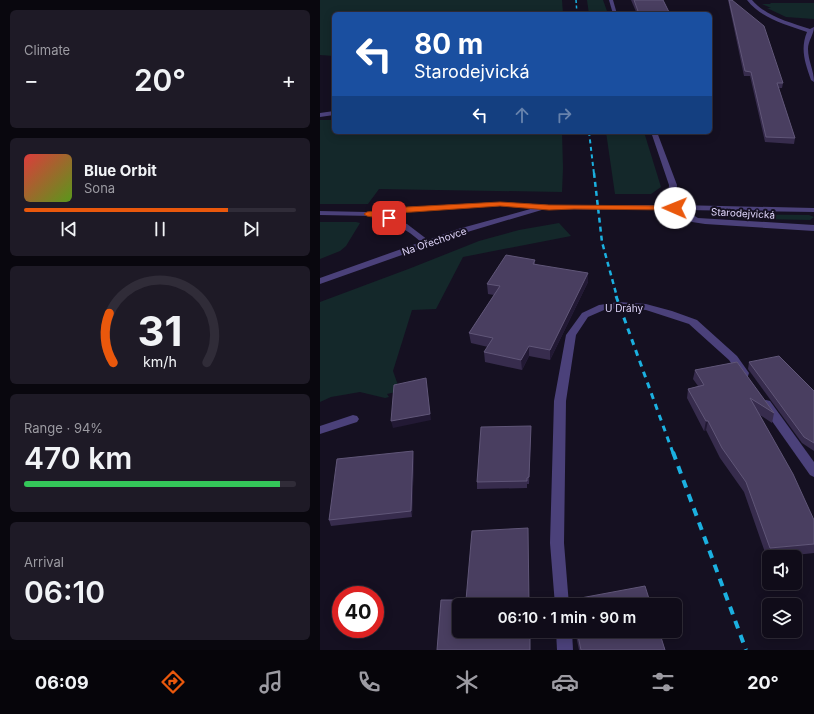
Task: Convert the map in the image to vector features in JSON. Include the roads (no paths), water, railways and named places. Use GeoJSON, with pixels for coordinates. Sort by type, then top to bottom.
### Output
{"type":"FeatureCollection","features":[{"type":"Feature","properties":{"kind":"street"},"geometry":{"type":"LineString","coordinates":[[611,0],[615,12]]}},
{"type":"Feature","properties":{"kind":"street"},"geometry":{"type":"LineString","coordinates":[[749,0],[753,5],[775,19],[812,30],[805,41],[805,56],[814,80]]}},
{"type":"Feature","properties":{"kind":"street"},"geometry":{"type":"LineString","coordinates":[[320,115],[332,113]]}},
{"type":"Feature","properties":{"kind":"street"},"geometry":{"type":"LineString","coordinates":[[655,134],[673,185],[672,196],[675,208]]}},
{"type":"Feature","properties":{"kind":"street","name":"Starodejvická"},"geometry":{"type":"LineString","coordinates":[[320,213],[367,214],[407,209],[500,204],[549,208],[574,206],[814,210]]}},
{"type":"Feature","properties":{"kind":"street","name":"Na Ořechovce"},"geometry":{"type":"LineString","coordinates":[[320,281],[461,231],[549,208]]}},
{"type":"Feature","properties":{"kind":"street","name":"Starodejvická"},"geometry":{"type":"LineString","coordinates":[[675,208],[695,220],[705,222],[814,228]]}},
{"type":"Feature","properties":{"kind":"street","name":"Starodejvická"},"geometry":{"type":"LineString","coordinates":[[367,214],[389,218],[401,223],[417,233],[427,243]]}},
{"type":"Feature","properties":{"kind":"street","name":"U Dráhy"},"geometry":{"type":"LineString","coordinates":[[561,598],[557,542],[560,401],[571,335],[585,316],[602,307],[639,307],[669,313],[693,322],[733,358],[750,382]]}},
{"type":"Feature","properties":{"kind":"street"},"geometry":{"type":"LineString","coordinates":[[759,394],[814,472]]}},
{"type":"Feature","properties":{"kind":"street"},"geometry":{"type":"LineString","coordinates":[[320,430],[353,419]]}},
{"type":"Feature","properties":{"kind":"street"},"geometry":{"type":"LineString","coordinates":[[564,638],[565,650]]}},
{"type":"Feature","properties":{"kind":"railway"},"geometry":{"type":"LineString","coordinates":[[576,0],[577,12]]}},
{"type":"Feature","properties":{"kind":"railway"},"geometry":{"type":"LineString","coordinates":[[589,134],[594,174]]}},
{"type":"Feature","properties":{"kind":"railway"},"geometry":{"type":"LineString","coordinates":[[594,173],[602,242],[617,297]]}},
{"type":"Feature","properties":{"kind":"railway"},"geometry":{"type":"LineString","coordinates":[[616,296],[673,453]]}},
{"type":"Feature","properties":{"kind":"railway"},"geometry":{"type":"LineString","coordinates":[[673,452],[746,650]]}}]}
